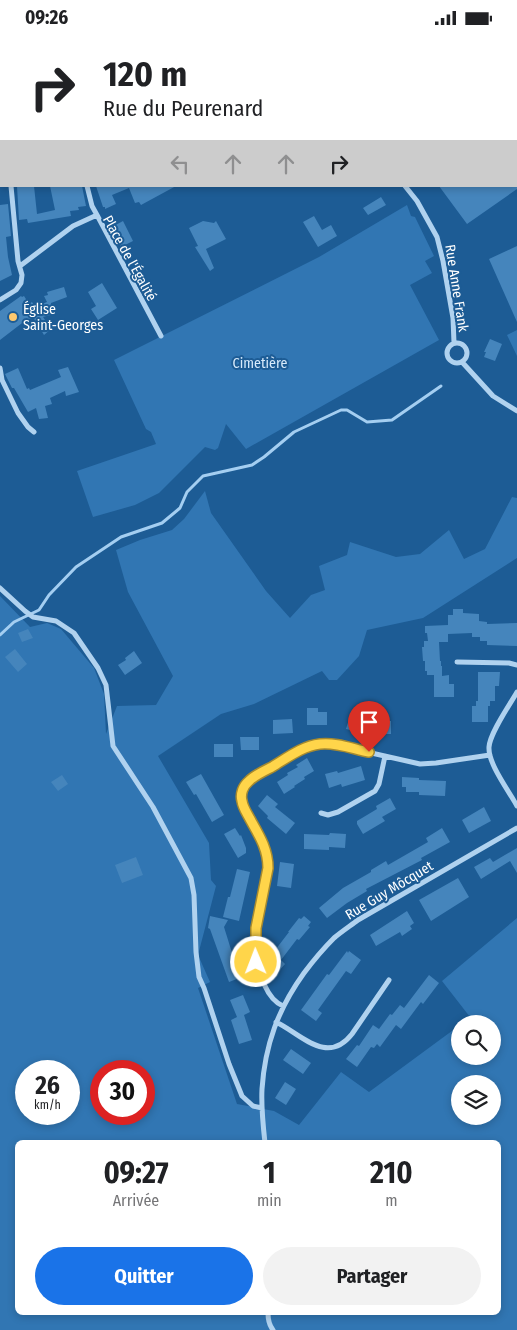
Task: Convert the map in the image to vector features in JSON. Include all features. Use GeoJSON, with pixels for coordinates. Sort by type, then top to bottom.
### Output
{"type":"FeatureCollection","features":[{"type":"Feature","properties":{"kind":"street"},"geometry":{"type":"LineString","coordinates":[[0,301],[16,290],[21,283],[22,275],[11,187]]}},
{"type":"Feature","properties":{"kind":"street"},"geometry":{"type":"LineString","coordinates":[[88,187],[92,206],[97,215]]}},
{"type":"Feature","properties":{"kind":"street","name":"Rue Anne Frank"},"geometry":{"type":"LineString","coordinates":[[406,187],[417,201],[437,237],[453,318],[454,343]]}},
{"type":"Feature","properties":{"kind":"street","name":"Place de l'Égalité"},"geometry":{"type":"LineString","coordinates":[[20,266],[72,226],[97,215],[161,336]]}},
{"type":"Feature","properties":{"kind":"street"},"geometry":{"type":"LineString","coordinates":[[454,343],[461,344],[466,348],[467,354],[462,362],[453,363],[447,356],[449,347],[454,343]]}},
{"type":"Feature","properties":{"kind":"street"},"geometry":{"type":"LineString","coordinates":[[462,362],[493,396],[517,411]]}},
{"type":"Feature","properties":{"kind":"street"},"geometry":{"type":"LineString","coordinates":[[0,368],[2,380],[18,413],[34,433]]}},
{"type":"Feature","properties":{"kind":"street"},"geometry":{"type":"LineString","coordinates":[[0,589],[33,617],[56,621],[62,624],[78,638],[102,676],[106,685],[113,746],[153,807],[191,878],[194,895],[196,953],[199,977],[229,1064],[242,1096],[253,1106],[262,1108]]}},
{"type":"Feature","properties":{"kind":"street"},"geometry":{"type":"LineString","coordinates":[[457,662],[509,663],[517,665]]}},
{"type":"Feature","properties":{"kind":"street"},"geometry":{"type":"LineString","coordinates":[[517,692],[492,736],[489,748],[494,766],[517,806]]}},
{"type":"Feature","properties":{"kind":"street"},"geometry":{"type":"LineString","coordinates":[[283,1006],[268,993],[260,977],[256,962],[256,928],[268,860],[265,846],[244,808],[241,796],[245,785],[253,777],[295,753],[320,744],[336,745],[420,764],[490,755]]}},
{"type":"Feature","properties":{"kind":"street"},"geometry":{"type":"LineString","coordinates":[[321,813],[328,815],[338,812],[375,791],[379,784],[385,756]]}},
{"type":"Feature","properties":{"kind":"street","name":"Rue Guy Môcquet"},"geometry":{"type":"LineString","coordinates":[[264,1140],[262,1108],[269,1044],[283,1006],[297,983],[319,954],[335,937],[358,920],[517,828]]}},
{"type":"Feature","properties":{"kind":"street"},"geometry":{"type":"LineString","coordinates":[[276,1022],[313,1045],[326,1048],[337,1046],[348,1039],[389,980]]}},
{"type":"Feature","properties":{"kind":"street"},"geometry":{"type":"LineString","coordinates":[[268,1315],[273,1330]]}},
{"type":"Feature","properties":{"kind":"green space","name":"Cimetière"},"geometry":{"type":"Polygon","coordinates":[[[407,205],[411,216],[415,217],[434,256],[425,261],[432,273],[410,285],[439,340],[246,449],[226,424],[218,448],[215,450],[205,447],[159,493],[135,505],[93,517],[77,471],[156,444],[151,432],[146,429],[114,360],[319,257],[407,205]]]}},
{"type":"Feature","properties":{"kind":"green space"},"geometry":{"type":"Polygon","coordinates":[[[517,330],[517,356],[507,335],[517,330]]]}},
{"type":"Feature","properties":{"kind":"green space"},"geometry":{"type":"Polygon","coordinates":[[[205,491],[211,513],[266,591],[290,618],[311,595],[325,590],[319,566],[347,555],[350,542],[396,557],[420,554],[449,530],[464,559],[485,549],[512,497],[517,498],[517,558],[423,618],[367,630],[359,656],[337,680],[329,680],[322,671],[254,704],[221,714],[158,756],[209,843],[211,880],[216,886],[198,955],[210,982],[198,988],[237,1104],[274,1111],[299,1125],[341,1072],[369,1092],[451,1032],[451,1065],[501,1065],[501,1015],[468,1015],[442,981],[517,918],[517,1330],[0,1330],[0,596],[30,627],[47,623],[61,629],[94,668],[104,694],[106,734],[117,706],[156,705],[173,676],[128,592],[116,550],[172,530],[184,519],[205,491]]]}},
{"type":"Feature","properties":{"kind":"building"},"geometry":{"type":"Polygon","coordinates":[[[17,187],[34,187],[37,214],[55,210],[50,187],[82,187],[86,206],[78,207],[79,210],[70,211],[71,216],[28,223],[27,219],[19,220],[17,187]]]}},
{"type":"Feature","properties":{"kind":"building"},"geometry":{"type":"Polygon","coordinates":[[[96,187],[174,187],[141,205],[139,202],[135,203],[129,188],[112,195],[116,204],[105,209],[96,187]]]}},
{"type":"Feature","properties":{"kind":"building"},"geometry":{"type":"Polygon","coordinates":[[[440,187],[517,187],[517,189],[467,224],[440,187]]]}},
{"type":"Feature","properties":{"kind":"building"},"geometry":{"type":"Polygon","coordinates":[[[381,197],[386,205],[368,215],[363,208],[381,197]]]}},
{"type":"Feature","properties":{"kind":"building"},"geometry":{"type":"Polygon","coordinates":[[[8,204],[11,236],[6,237],[12,275],[0,281],[0,205],[8,204]]]}},
{"type":"Feature","properties":{"kind":"building"},"geometry":{"type":"Polygon","coordinates":[[[314,216],[322,230],[331,225],[337,236],[318,247],[303,222],[314,216]]]}},
{"type":"Feature","properties":{"kind":"building"},"geometry":{"type":"Polygon","coordinates":[[[123,221],[133,241],[121,247],[112,227],[123,221]]]}},
{"type":"Feature","properties":{"kind":"building"},"geometry":{"type":"Polygon","coordinates":[[[203,221],[214,223],[216,221],[226,239],[206,249],[214,268],[210,271],[195,247],[198,246],[189,228],[203,221]]]}},
{"type":"Feature","properties":{"kind":"building"},"geometry":{"type":"Polygon","coordinates":[[[517,246],[517,322],[489,259],[517,246]]]}},
{"type":"Feature","properties":{"kind":"building"},"geometry":{"type":"Polygon","coordinates":[[[102,283],[117,308],[98,320],[91,309],[96,306],[88,292],[102,283]]]}},
{"type":"Feature","properties":{"kind":"building"},"geometry":{"type":"Polygon","coordinates":[[[64,287],[67,297],[51,303],[54,314],[43,317],[51,329],[44,335],[33,317],[26,320],[0,340],[0,311],[21,296],[24,296],[29,304],[32,302],[35,307],[47,302],[44,296],[48,295],[47,292],[64,287]]]}},
{"type":"Feature","properties":{"kind":"building"},"geometry":{"type":"Polygon","coordinates":[[[490,339],[502,344],[495,361],[484,357],[486,352],[484,352],[490,339]]]}},
{"type":"Feature","properties":{"kind":"building"},"geometry":{"type":"Polygon","coordinates":[[[68,367],[79,392],[66,396],[65,391],[50,398],[52,404],[45,406],[48,418],[39,419],[36,408],[28,412],[5,374],[18,368],[27,389],[29,388],[30,390],[61,377],[58,370],[68,367]]]}},
{"type":"Feature","properties":{"kind":"building"},"geometry":{"type":"Polygon","coordinates":[[[453,609],[463,609],[463,613],[479,614],[479,621],[487,622],[487,624],[517,623],[517,646],[487,645],[487,641],[480,641],[480,637],[472,637],[472,633],[448,634],[448,642],[439,642],[440,661],[442,676],[449,675],[449,684],[454,684],[454,697],[434,697],[434,675],[427,675],[425,661],[423,661],[422,647],[424,647],[424,641],[428,641],[425,626],[448,625],[448,615],[453,615],[453,609]]]}},
{"type":"Feature","properties":{"kind":"building"},"geometry":{"type":"Polygon","coordinates":[[[28,629],[33,638],[22,642],[18,633],[28,629]]]}},
{"type":"Feature","properties":{"kind":"building"},"geometry":{"type":"Polygon","coordinates":[[[15,649],[27,664],[18,672],[5,657],[15,649]]]}},
{"type":"Feature","properties":{"kind":"building"},"geometry":{"type":"Polygon","coordinates":[[[134,651],[142,663],[125,675],[118,665],[126,660],[125,658],[134,651]]]}},
{"type":"Feature","properties":{"kind":"building"},"geometry":{"type":"Polygon","coordinates":[[[478,672],[500,672],[499,686],[495,686],[495,701],[490,701],[490,706],[488,706],[488,722],[472,722],[472,706],[476,706],[476,701],[478,701],[478,672]]]}},
{"type":"Feature","properties":{"kind":"building"},"geometry":{"type":"Polygon","coordinates":[[[307,708],[318,708],[318,712],[327,712],[327,725],[307,725],[307,708]]]}},
{"type":"Feature","properties":{"kind":"building"},"geometry":{"type":"Polygon","coordinates":[[[292,719],[293,733],[273,734],[273,720],[292,719]]]}},
{"type":"Feature","properties":{"kind":"building"},"geometry":{"type":"Polygon","coordinates":[[[349,719],[366,723],[366,721],[391,721],[391,734],[368,734],[346,729],[349,719]]]}},
{"type":"Feature","properties":{"kind":"building"},"geometry":{"type":"Polygon","coordinates":[[[240,737],[259,737],[259,750],[241,750],[240,737]]]}},
{"type":"Feature","properties":{"kind":"building"},"geometry":{"type":"Polygon","coordinates":[[[214,744],[233,744],[233,757],[214,757],[214,744]]]}},
{"type":"Feature","properties":{"kind":"building"},"geometry":{"type":"Polygon","coordinates":[[[307,758],[314,771],[284,794],[277,782],[307,758]]]}},
{"type":"Feature","properties":{"kind":"building"},"geometry":{"type":"Polygon","coordinates":[[[361,766],[365,780],[342,787],[341,784],[329,788],[325,774],[337,771],[338,773],[361,766]]]}},
{"type":"Feature","properties":{"kind":"building"},"geometry":{"type":"Polygon","coordinates":[[[201,774],[224,815],[212,822],[196,794],[194,795],[186,782],[201,774]]]}},
{"type":"Feature","properties":{"kind":"building"},"geometry":{"type":"Polygon","coordinates":[[[62,775],[68,784],[58,791],[51,782],[62,775]]]}},
{"type":"Feature","properties":{"kind":"building"},"geometry":{"type":"Polygon","coordinates":[[[402,777],[446,781],[445,796],[419,795],[419,792],[406,792],[406,787],[402,787],[402,777]]]}},
{"type":"Feature","properties":{"kind":"building"},"geometry":{"type":"Polygon","coordinates":[[[267,795],[278,804],[275,807],[295,823],[286,834],[267,818],[268,816],[258,806],[267,795]]]}},
{"type":"Feature","properties":{"kind":"building"},"geometry":{"type":"Polygon","coordinates":[[[390,798],[396,809],[382,817],[385,821],[363,834],[357,821],[377,809],[376,806],[390,798]]]}},
{"type":"Feature","properties":{"kind":"building"},"geometry":{"type":"Polygon","coordinates":[[[484,807],[491,821],[469,833],[462,820],[484,807]]]}},
{"type":"Feature","properties":{"kind":"building"},"geometry":{"type":"Polygon","coordinates":[[[235,828],[241,835],[246,848],[246,853],[238,858],[224,834],[235,828]]]}},
{"type":"Feature","properties":{"kind":"building"},"geometry":{"type":"Polygon","coordinates":[[[442,828],[450,842],[421,858],[422,860],[366,889],[367,891],[327,918],[319,908],[343,888],[371,872],[371,870],[386,861],[388,865],[428,842],[426,838],[442,828]]]}},
{"type":"Feature","properties":{"kind":"building"},"geometry":{"type":"Polygon","coordinates":[[[330,833],[346,834],[345,848],[329,847],[329,850],[304,849],[304,834],[329,835],[330,833]]]}},
{"type":"Feature","properties":{"kind":"building"},"geometry":{"type":"Polygon","coordinates":[[[517,848],[517,873],[510,861],[481,879],[474,867],[490,858],[493,862],[517,848]]]}},
{"type":"Feature","properties":{"kind":"building"},"geometry":{"type":"Polygon","coordinates":[[[136,857],[143,875],[122,883],[115,865],[136,857]]]}},
{"type":"Feature","properties":{"kind":"building"},"geometry":{"type":"Polygon","coordinates":[[[280,862],[294,864],[291,888],[277,886],[280,862]]]}},
{"type":"Feature","properties":{"kind":"building"},"geometry":{"type":"Polygon","coordinates":[[[237,869],[250,872],[239,921],[223,917],[237,869]]]}},
{"type":"Feature","properties":{"kind":"building"},"geometry":{"type":"Polygon","coordinates":[[[458,878],[469,897],[431,921],[419,900],[458,878]]]}},
{"type":"Feature","properties":{"kind":"building"},"geometry":{"type":"Polygon","coordinates":[[[407,911],[414,923],[410,926],[412,929],[402,936],[400,932],[376,946],[370,935],[407,911]]]}},
{"type":"Feature","properties":{"kind":"building"},"geometry":{"type":"Polygon","coordinates":[[[210,916],[228,920],[224,927],[242,977],[229,982],[210,929],[208,928],[210,916]]]}},
{"type":"Feature","properties":{"kind":"building"},"geometry":{"type":"Polygon","coordinates":[[[304,916],[311,922],[308,926],[310,927],[299,940],[297,939],[281,960],[285,964],[278,972],[266,962],[299,918],[301,919],[304,916]]]}},
{"type":"Feature","properties":{"kind":"building"},"geometry":{"type":"Polygon","coordinates":[[[347,951],[361,960],[351,974],[346,971],[318,1010],[322,1013],[316,1021],[301,1010],[327,974],[329,975],[347,951]]]}},
{"type":"Feature","properties":{"kind":"building"},"geometry":{"type":"Polygon","coordinates":[[[429,975],[439,983],[423,1004],[421,1002],[401,1029],[396,1025],[380,1047],[377,1044],[374,1048],[371,1047],[357,1067],[346,1059],[357,1045],[359,1046],[373,1025],[379,1029],[390,1014],[392,1015],[400,1005],[404,1008],[429,975]]]}},
{"type":"Feature","properties":{"kind":"building"},"geometry":{"type":"Polygon","coordinates":[[[243,995],[250,1012],[244,1015],[252,1040],[239,1044],[231,1020],[237,1017],[230,1000],[243,995]]]}},
{"type":"Feature","properties":{"kind":"building"},"geometry":{"type":"Polygon","coordinates":[[[291,1049],[311,1063],[303,1074],[283,1060],[291,1049]]]}},
{"type":"Feature","properties":{"kind":"building"},"geometry":{"type":"Polygon","coordinates":[[[285,1082],[296,1089],[286,1105],[275,1098],[285,1082]]]}},
{"type":"Feature","properties":{"kind":"waterway"},"geometry":{"type":"LineString","coordinates":[[0,635],[14,622],[39,610],[49,595],[76,567],[121,537],[162,523],[180,508],[187,492],[203,476],[252,465],[294,432],[341,410],[347,410],[367,422],[392,420],[441,386]]}},
{"type":"Feature","properties":{"kind":"place","name":"Église Saint-Georges"},"geometry":{"type":"Point","coordinates":[13,317]}},
{"type":"Feature","properties":{"kind":"route"},"geometry":{"type":"LineString","coordinates":[[256,962],[256,928],[268,860],[265,846],[242,802],[241,796],[245,785],[253,777],[295,753],[320,744],[336,745],[369,752]]}}]}
